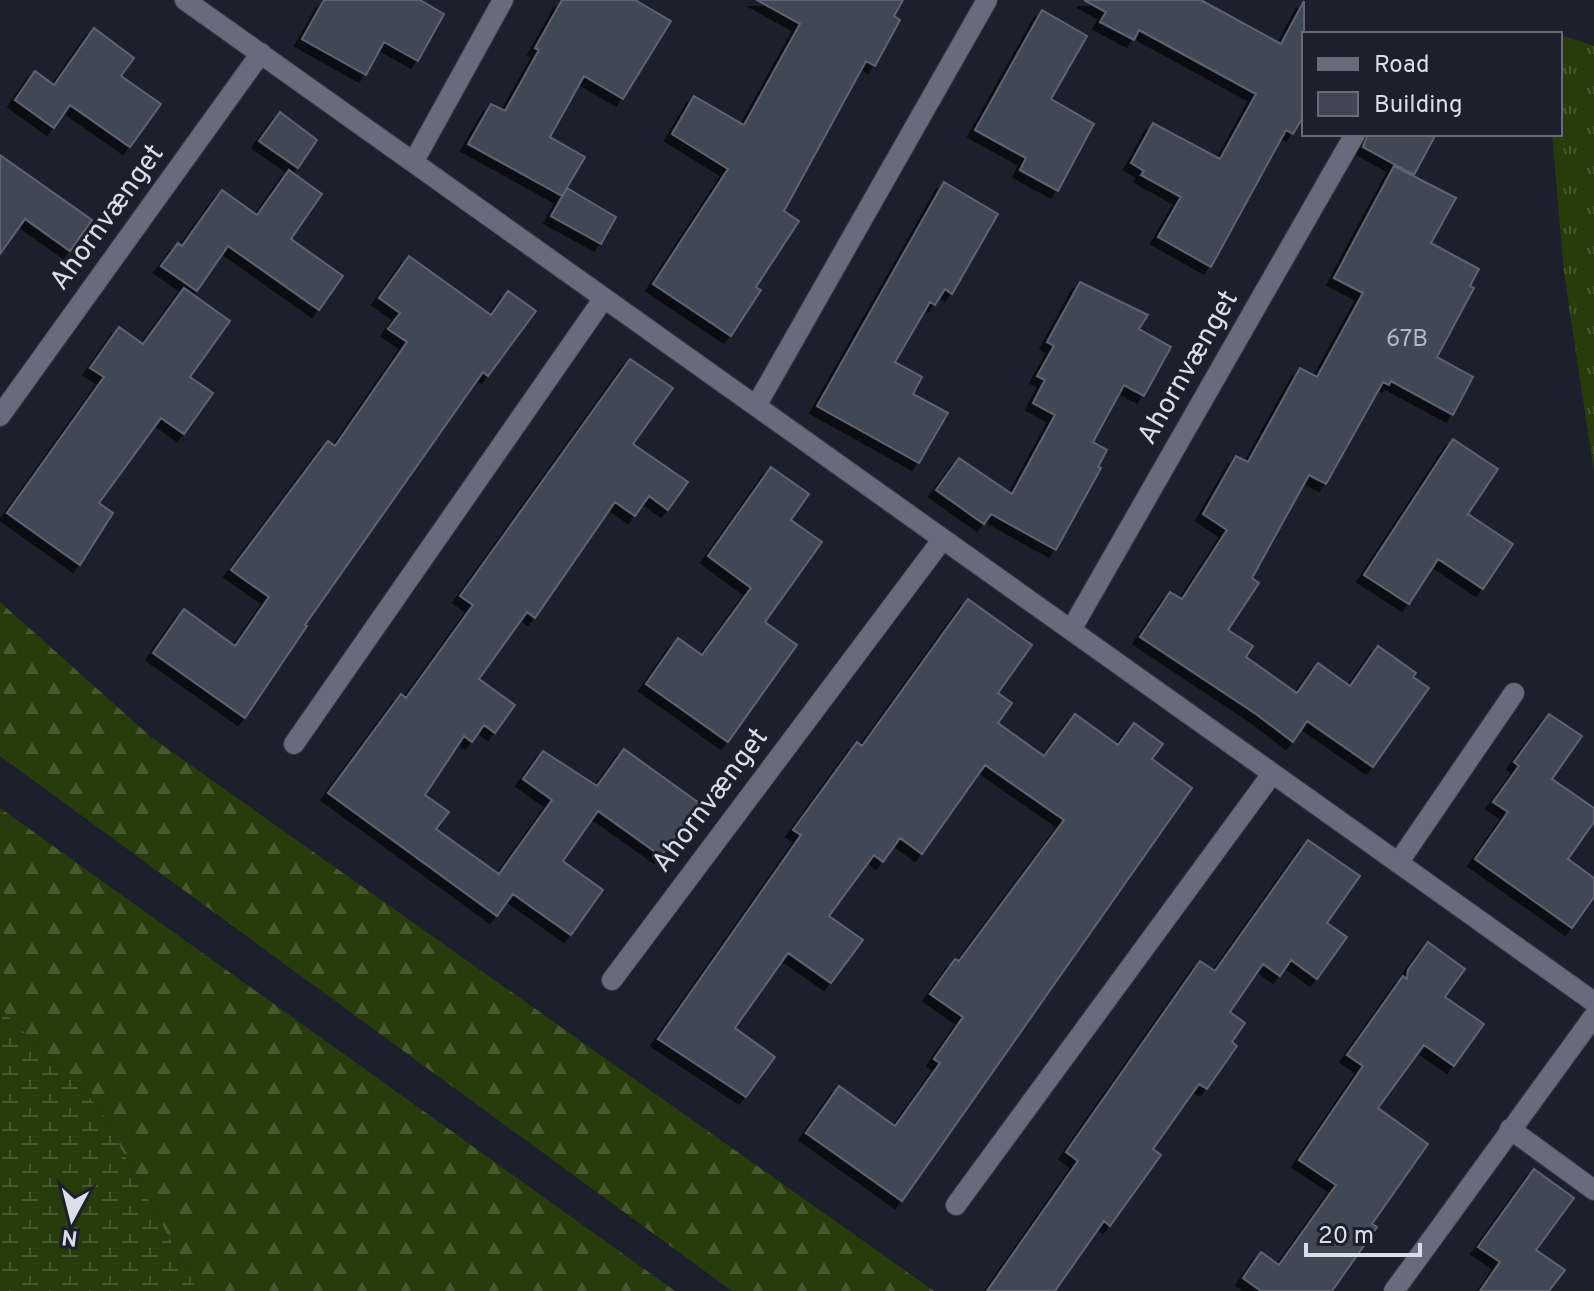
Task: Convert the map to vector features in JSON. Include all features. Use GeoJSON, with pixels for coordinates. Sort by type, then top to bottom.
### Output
{"type":"FeatureCollection","features":[{"type":"Feature","properties":{"kind":"street"},"geometry":{"type":"LineString","coordinates":[[185,0],[1594,1002]]}},
{"type":"Feature","properties":{"kind":"street"},"geometry":{"type":"LineString","coordinates":[[414,161],[503,0]]}},
{"type":"Feature","properties":{"kind":"street"},"geometry":{"type":"LineString","coordinates":[[756,406],[987,0]]}},
{"type":"Feature","properties":{"kind":"street","name":"Ahornvænget"},"geometry":{"type":"LineString","coordinates":[[0,416],[261,53]]}},
{"type":"Feature","properties":{"kind":"street","name":"Ahornvænget"},"geometry":{"type":"LineString","coordinates":[[1071,630],[1354,136]]}},
{"type":"Feature","properties":{"kind":"street"},"geometry":{"type":"LineString","coordinates":[[294,744],[604,298]]}},
{"type":"Feature","properties":{"kind":"street","name":"Ahornvænget"},"geometry":{"type":"LineString","coordinates":[[612,980],[942,540]]}},
{"type":"Feature","properties":{"kind":"street"},"geometry":{"type":"LineString","coordinates":[[1398,863],[1514,693]]}},
{"type":"Feature","properties":{"kind":"street"},"geometry":{"type":"LineString","coordinates":[[956,1205],[1272,774]]}},
{"type":"Feature","properties":{"kind":"street"},"geometry":{"type":"LineString","coordinates":[[1394,1291],[1594,1016]]}},
{"type":"Feature","properties":{"kind":"street"},"geometry":{"type":"LineString","coordinates":[[1510,1129],[1594,1190]]}},
{"type":"Feature","properties":{"kind":"green space"},"geometry":{"type":"Polygon","coordinates":[[[1562,36],[1594,46],[1594,472],[1564,273],[1552,136],[1562,136],[1562,36]]]}},
{"type":"Feature","properties":{"kind":"green space"},"geometry":{"type":"Polygon","coordinates":[[[0,602],[151,737],[934,1291],[732,1291],[0,756],[0,602]]]}},
{"type":"Feature","properties":{"kind":"green space"},"geometry":{"type":"Polygon","coordinates":[[[0,808],[675,1291],[198,1291],[99,1108],[0,1008],[0,808]]]}},
{"type":"Feature","properties":{"kind":"green space"},"geometry":{"type":"Polygon","coordinates":[[[0,1008],[99,1108],[198,1291],[0,1291],[0,1008]]]}},
{"type":"Feature","properties":{"kind":"building"},"geometry":{"type":"Polygon","coordinates":[[[324,0],[420,0],[444,14],[418,61],[384,42],[366,75],[302,39],[324,0]]]}},
{"type":"Feature","properties":{"kind":"building"},"geometry":{"type":"Polygon","coordinates":[[[562,0],[635,0],[671,21],[623,99],[584,76],[550,137],[585,157],[562,196],[468,144],[491,104],[505,111],[562,0]]]}},
{"type":"Feature","properties":{"kind":"building"},"geometry":{"type":"Polygon","coordinates":[[[757,0],[903,0],[894,16],[900,20],[875,66],[866,61],[784,211],[799,221],[756,287],[761,290],[731,336],[653,284],[728,169],[672,134],[694,96],[744,125],[800,24],[757,0]]]}},
{"type":"Feature","properties":{"kind":"building"},"geometry":{"type":"Polygon","coordinates":[[[1084,0],[1201,0],[1281,44],[1304,1],[1302,118],[1293,134],[1286,130],[1211,267],[1158,237],[1181,197],[1141,175],[1144,171],[1131,163],[1153,123],[1220,159],[1256,94],[1139,30],[1134,40],[1100,22],[1106,12],[1084,0]]]}},
{"type":"Feature","properties":{"kind":"building"},"geometry":{"type":"Polygon","coordinates":[[[1042,10],[1087,36],[1051,99],[1094,124],[1058,191],[1020,170],[1026,158],[975,130],[1042,10]]]}},
{"type":"Feature","properties":{"kind":"building"},"geometry":{"type":"Polygon","coordinates":[[[94,28],[134,58],[121,76],[161,104],[130,147],[70,105],[54,128],[15,100],[35,71],[54,85],[94,28]]]}},
{"type":"Feature","properties":{"kind":"building"},"geometry":{"type":"Polygon","coordinates":[[[280,112],[317,140],[298,168],[259,141],[280,112]]]}},
{"type":"Feature","properties":{"kind":"building"},"geometry":{"type":"Polygon","coordinates":[[[1367,136],[1435,136],[1414,175],[1363,147],[1367,136]]]}},
{"type":"Feature","properties":{"kind":"building"},"geometry":{"type":"Polygon","coordinates":[[[0,155],[92,220],[70,251],[25,219],[0,254],[0,155]]]}},
{"type":"Feature","properties":{"kind":"building"},"geometry":{"type":"Polygon","coordinates":[[[1394,166],[1456,198],[1431,243],[1479,269],[1470,286],[1474,288],[1437,357],[1473,377],[1453,415],[1391,381],[1389,385],[1383,382],[1326,484],[1309,475],[1252,578],[1259,583],[1228,630],[1253,646],[1246,657],[1297,693],[1318,663],[1350,686],[1378,646],[1416,673],[1413,677],[1429,688],[1373,767],[1307,721],[1293,742],[1140,637],[1170,592],[1182,599],[1227,530],[1203,514],[1236,456],[1248,462],[1300,368],[1317,377],[1363,293],[1334,278],[1394,166]]]}},
{"type":"Feature","properties":{"kind":"building"},"geometry":{"type":"Polygon","coordinates":[[[289,170],[322,194],[291,239],[343,276],[319,310],[228,246],[197,291],[161,266],[178,243],[182,246],[222,190],[257,215],[289,170]]]}},
{"type":"Feature","properties":{"kind":"building"},"geometry":{"type":"Polygon","coordinates":[[[944,182],[998,214],[952,294],[945,289],[935,305],[930,302],[895,362],[922,377],[913,394],[948,413],[919,463],[817,406],[944,182]]]}},
{"type":"Feature","properties":{"kind":"building"},"geometry":{"type":"Polygon","coordinates":[[[567,188],[616,217],[601,244],[551,216],[567,188]]]}},
{"type":"Feature","properties":{"kind":"building"},"geometry":{"type":"Polygon","coordinates":[[[409,256],[491,315],[508,291],[536,311],[488,376],[483,372],[305,625],[245,718],[153,653],[184,609],[235,646],[269,597],[231,570],[328,441],[335,446],[407,342],[388,329],[400,313],[379,298],[409,256]]]}},
{"type":"Feature","properties":{"kind":"building"},"geometry":{"type":"Polygon","coordinates":[[[1080,282],[1148,315],[1139,329],[1171,347],[1144,396],[1124,385],[1093,442],[1107,450],[1098,467],[1101,468],[1056,550],[991,514],[984,524],[936,490],[959,458],[1012,494],[1055,415],[1033,403],[1045,380],[1037,376],[1054,346],[1047,342],[1080,282]]]}},
{"type":"Feature","properties":{"kind":"building"},"geometry":{"type":"Polygon","coordinates":[[[184,288],[230,321],[190,377],[213,393],[184,434],[161,418],[99,503],[113,513],[80,565],[7,513],[104,377],[90,368],[119,327],[143,344],[184,288]]]}},
{"type":"Feature","properties":{"kind":"building"},"geometry":{"type":"Polygon","coordinates":[[[630,359],[673,388],[633,444],[688,482],[668,510],[649,496],[635,516],[615,502],[535,618],[527,612],[479,679],[515,705],[495,733],[484,725],[472,742],[464,736],[425,795],[449,812],[436,829],[499,874],[552,800],[523,779],[543,751],[597,786],[624,749],[699,803],[661,856],[598,811],[563,861],[603,890],[571,935],[513,894],[497,916],[328,793],[401,694],[406,698],[473,605],[460,596],[630,359]]]}},
{"type":"Feature","properties":{"kind":"building"},"geometry":{"type":"Polygon","coordinates":[[[1453,439],[1498,469],[1468,514],[1513,544],[1483,589],[1438,559],[1409,604],[1364,575],[1453,439]]]}},
{"type":"Feature","properties":{"kind":"building"},"geometry":{"type":"Polygon","coordinates":[[[771,467],[809,494],[791,520],[822,542],[765,622],[797,645],[728,742],[646,684],[678,638],[702,655],[751,588],[708,556],[771,467]]]}},
{"type":"Feature","properties":{"kind":"building"},"geometry":{"type":"Polygon","coordinates":[[[968,599],[1032,645],[998,693],[1012,703],[998,723],[1044,756],[1075,714],[1118,745],[1134,723],[1163,744],[1152,759],[1192,788],[902,1201],[806,1133],[839,1086],[895,1126],[940,1063],[934,1059],[963,1017],[930,994],[955,959],[959,961],[1064,820],[985,765],[922,854],[900,838],[883,862],[874,855],[829,916],[863,940],[831,983],[788,953],[735,1028],[775,1057],[746,1097],[658,1039],[801,835],[793,830],[857,742],[862,746],[968,599]]]}},
{"type":"Feature","properties":{"kind":"building"},"geometry":{"type":"Polygon","coordinates":[[[1549,714],[1582,736],[1552,779],[1594,808],[1594,822],[1568,859],[1594,878],[1594,897],[1572,928],[1475,859],[1508,812],[1493,802],[1519,766],[1514,762],[1549,714]]]}},
{"type":"Feature","properties":{"kind":"building"},"geometry":{"type":"Polygon","coordinates":[[[1308,840],[1360,876],[1327,923],[1347,937],[1317,979],[1291,960],[1280,976],[1263,964],[1230,1012],[1245,1023],[1232,1042],[1237,1046],[1207,1089],[1199,1084],[1153,1149],[1161,1155],[1110,1226],[1104,1221],[1055,1291],[987,1291],[1078,1161],[1066,1152],[1200,961],[1215,971],[1308,840]]]}},
{"type":"Feature","properties":{"kind":"building"},"geometry":{"type":"Polygon","coordinates":[[[1428,942],[1465,969],[1445,997],[1484,1024],[1454,1066],[1424,1045],[1378,1108],[1428,1144],[1372,1224],[1377,1227],[1332,1291],[1261,1291],[1243,1278],[1261,1252],[1279,1265],[1336,1185],[1299,1160],[1363,1066],[1347,1055],[1403,976],[1407,979],[1408,970],[1428,942]]]}},
{"type":"Feature","properties":{"kind":"building"},"geometry":{"type":"Polygon","coordinates":[[[1534,1169],[1574,1198],[1536,1250],[1565,1270],[1549,1291],[1480,1291],[1500,1262],[1478,1247],[1534,1169]]]}}]}
